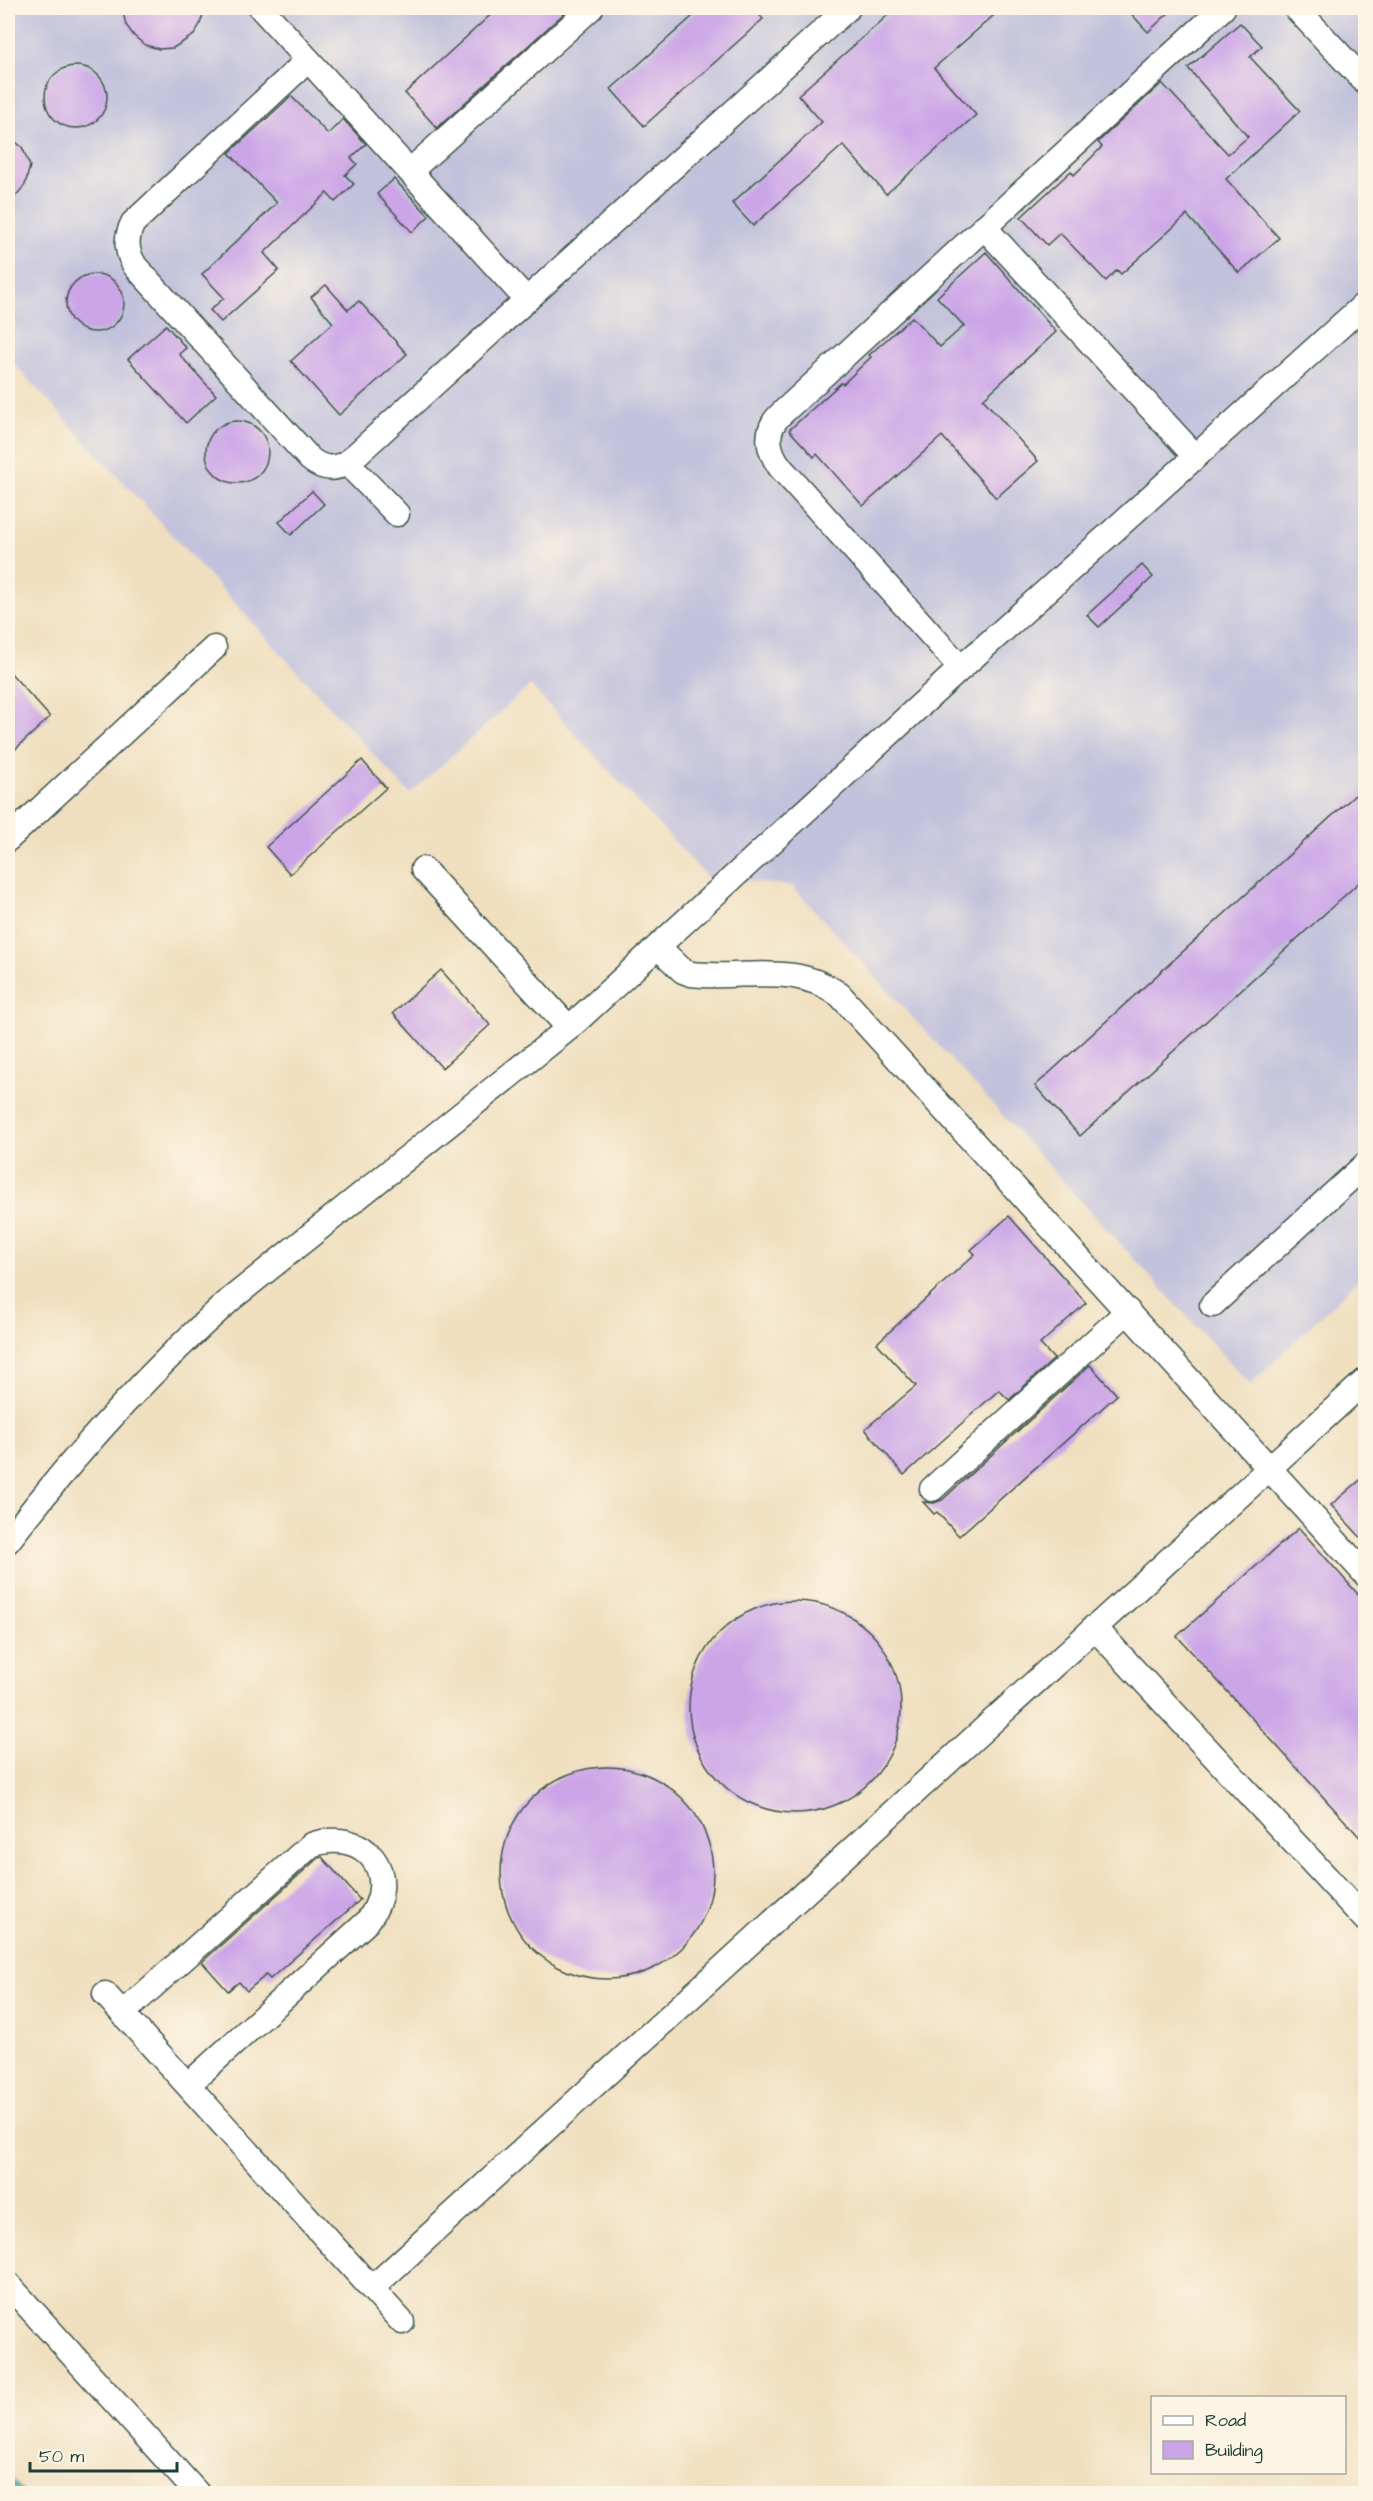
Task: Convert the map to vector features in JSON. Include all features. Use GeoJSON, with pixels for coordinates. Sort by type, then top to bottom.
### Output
{"type":"FeatureCollection","features":[{"type":"Feature","properties":{"kind":"street"},"geometry":{"type":"LineString","coordinates":[[261,8],[526,299]]}},
{"type":"Feature","properties":{"kind":"street"},"geometry":{"type":"LineString","coordinates":[[410,171],[591,8]]}},
{"type":"Feature","properties":{"kind":"street"},"geometry":{"type":"LineString","coordinates":[[308,60],[133,224],[128,234],[127,245],[129,256],[135,266],[310,459],[317,464],[332,468],[347,463],[848,8]]}},
{"type":"Feature","properties":{"kind":"street"},"geometry":{"type":"LineString","coordinates":[[961,668],[780,467],[771,453],[769,435],[775,420],[1223,8]]}},
{"type":"Feature","properties":{"kind":"street"},"geometry":{"type":"LineString","coordinates":[[1296,8],[1365,83]]}},
{"type":"Feature","properties":{"kind":"street"},"geometry":{"type":"LineString","coordinates":[[984,227],[1195,456]]}},
{"type":"Feature","properties":{"kind":"street"},"geometry":{"type":"LineString","coordinates":[[8,1541],[88,1441],[194,1332],[231,1299],[569,1028],[961,668],[1365,303]]}},
{"type":"Feature","properties":{"kind":"street"},"geometry":{"type":"LineString","coordinates":[[347,463],[397,514]]}},
{"type":"Feature","properties":{"kind":"street"},"geometry":{"type":"LineString","coordinates":[[8,839],[214,648]]}},
{"type":"Feature","properties":{"kind":"street"},"geometry":{"type":"LineString","coordinates":[[423,869],[569,1028]]}},
{"type":"Feature","properties":{"kind":"street"},"geometry":{"type":"LineString","coordinates":[[658,947],[676,965],[691,974],[802,976],[828,986],[840,995],[1365,1575]]}},
{"type":"Feature","properties":{"kind":"street"},"geometry":{"type":"LineString","coordinates":[[1212,1305],[1365,1164]]}},
{"type":"Feature","properties":{"kind":"street"},"geometry":{"type":"LineString","coordinates":[[932,1489],[1128,1311]]}},
{"type":"Feature","properties":{"kind":"street"},"geometry":{"type":"LineString","coordinates":[[372,2288],[1365,1380]]}},
{"type":"Feature","properties":{"kind":"street"},"geometry":{"type":"LineString","coordinates":[[1094,1628],[1365,1920]]}},
{"type":"Feature","properties":{"kind":"street"},"geometry":{"type":"LineString","coordinates":[[123,2013],[311,1845],[326,1840],[341,1839],[356,1844],[368,1853],[377,1865],[382,1880],[382,1895],[377,1910],[367,1922],[188,2085]]}},
{"type":"Feature","properties":{"kind":"street"},"geometry":{"type":"LineString","coordinates":[[105,1994],[402,2322]]}},
{"type":"Feature","properties":{"kind":"street"},"geometry":{"type":"LineString","coordinates":[[8,2284],[198,2493]]}},
{"type":"Feature","properties":{"kind":"shaded area"},"geometry":{"type":"Polygon","coordinates":[[[8,8],[1351,8],[1366,24],[1365,1273],[1250,1385],[792,886],[707,877],[530,685],[410,794],[8,357],[8,8]]]}},
{"type":"Feature","properties":{"kind":"water"},"geometry":{"type":"Polygon","coordinates":[[[8,2476],[24,2493],[8,2493],[8,2476]]]}},
{"type":"Feature","properties":{"kind":"building"},"geometry":{"type":"Polygon","coordinates":[[[122,8],[205,8],[194,35],[173,48],[159,49],[145,45],[134,36],[126,25],[122,8]]]}},
{"type":"Feature","properties":{"kind":"building"},"geometry":{"type":"Polygon","coordinates":[[[498,8],[570,8],[437,128],[405,93],[498,8]]]}},
{"type":"Feature","properties":{"kind":"building"},"geometry":{"type":"Polygon","coordinates":[[[702,8],[753,8],[763,19],[644,126],[611,89],[702,8]]]}},
{"type":"Feature","properties":{"kind":"building"},"geometry":{"type":"Polygon","coordinates":[[[896,8],[1002,8],[934,68],[976,115],[886,194],[843,145],[753,226],[732,203],[822,122],[798,95],[896,8]]]}},
{"type":"Feature","properties":{"kind":"building"},"geometry":{"type":"Polygon","coordinates":[[[1126,8],[1174,8],[1148,32],[1126,8]]]}},
{"type":"Feature","properties":{"kind":"building"},"geometry":{"type":"Polygon","coordinates":[[[1240,23],[1262,46],[1250,57],[1300,111],[1226,179],[1279,238],[1239,273],[1187,215],[1121,274],[1117,270],[1106,281],[1060,233],[1047,245],[1021,217],[1071,171],[1074,175],[1102,147],[1098,142],[1162,83],[1228,154],[1248,137],[1188,68],[1240,23]]]}},
{"type":"Feature","properties":{"kind":"building"},"geometry":{"type":"Polygon","coordinates":[[[70,66],[82,66],[98,75],[105,85],[107,97],[105,109],[98,119],[82,128],[70,128],[59,123],[50,114],[45,103],[45,91],[50,80],[59,71],[70,66]]]}},
{"type":"Feature","properties":{"kind":"building"},"geometry":{"type":"Polygon","coordinates":[[[291,96],[328,134],[343,119],[366,144],[351,158],[357,164],[345,175],[354,184],[335,202],[327,193],[264,253],[279,270],[221,322],[210,310],[224,298],[202,274],[277,203],[229,153],[291,96]]]}},
{"type":"Feature","properties":{"kind":"building"},"geometry":{"type":"Polygon","coordinates":[[[8,136],[22,147],[30,166],[25,185],[8,205],[8,136]]]}},
{"type":"Feature","properties":{"kind":"building"},"geometry":{"type":"Polygon","coordinates":[[[394,179],[429,216],[412,232],[377,194],[394,179]]]}},
{"type":"Feature","properties":{"kind":"building"},"geometry":{"type":"Polygon","coordinates":[[[986,252],[1056,332],[983,399],[1038,461],[996,498],[942,436],[863,506],[817,454],[814,457],[789,430],[841,383],[843,384],[871,357],[869,355],[912,317],[940,347],[964,326],[937,297],[986,252]]]}},
{"type":"Feature","properties":{"kind":"building"},"geometry":{"type":"Polygon","coordinates":[[[89,274],[101,274],[116,282],[124,297],[124,309],[116,324],[101,332],[89,332],[74,324],[66,309],[66,297],[74,282],[89,274]]]}},
{"type":"Feature","properties":{"kind":"building"},"geometry":{"type":"Polygon","coordinates":[[[326,285],[348,310],[359,301],[407,354],[339,415],[291,361],[333,323],[311,297],[326,285]]]}},
{"type":"Feature","properties":{"kind":"building"},"geometry":{"type":"Polygon","coordinates":[[[166,325],[186,348],[179,354],[216,395],[186,423],[128,359],[166,325]]]}},
{"type":"Feature","properties":{"kind":"building"},"geometry":{"type":"Polygon","coordinates":[[[231,421],[243,421],[259,430],[266,440],[268,452],[266,464],[259,474],[243,483],[231,483],[220,478],[211,469],[206,458],[206,446],[211,435],[220,426],[231,421]]]}},
{"type":"Feature","properties":{"kind":"building"},"geometry":{"type":"Polygon","coordinates":[[[312,491],[324,504],[291,535],[279,522],[312,491]]]}},
{"type":"Feature","properties":{"kind":"building"},"geometry":{"type":"Polygon","coordinates":[[[1142,565],[1153,577],[1099,627],[1087,615],[1142,565]]]}},
{"type":"Feature","properties":{"kind":"building"},"geometry":{"type":"Polygon","coordinates":[[[8,670],[50,717],[8,756],[8,670]]]}},
{"type":"Feature","properties":{"kind":"building"},"geometry":{"type":"Polygon","coordinates":[[[362,760],[386,788],[290,874],[266,847],[362,760]]]}},
{"type":"Feature","properties":{"kind":"building"},"geometry":{"type":"Polygon","coordinates":[[[1365,786],[1365,877],[1080,1136],[1035,1086],[1365,786]]]}},
{"type":"Feature","properties":{"kind":"building"},"geometry":{"type":"Polygon","coordinates":[[[441,970],[490,1025],[442,1068],[393,1013],[441,970]]]}},
{"type":"Feature","properties":{"kind":"building"},"geometry":{"type":"Polygon","coordinates":[[[1009,1216],[1086,1303],[1040,1344],[1054,1359],[1009,1400],[999,1390],[904,1475],[865,1429],[916,1386],[877,1343],[975,1254],[971,1250],[1009,1216]]]}},
{"type":"Feature","properties":{"kind":"building"},"geometry":{"type":"Polygon","coordinates":[[[1090,1365],[1117,1395],[959,1536],[937,1512],[934,1514],[923,1502],[934,1503],[942,1500],[1090,1365]]]}},
{"type":"Feature","properties":{"kind":"building"},"geometry":{"type":"Polygon","coordinates":[[[1365,1476],[1365,1542],[1331,1505],[1365,1476]]]}},
{"type":"Feature","properties":{"kind":"building"},"geometry":{"type":"Polygon","coordinates":[[[1299,1528],[1365,1602],[1365,1843],[1177,1636],[1299,1528]]]}},
{"type":"Feature","properties":{"kind":"building"},"geometry":{"type":"Polygon","coordinates":[[[785,1601],[805,1601],[826,1605],[845,1613],[870,1632],[883,1648],[893,1666],[899,1686],[901,1707],[899,1728],[893,1748],[883,1766],[870,1782],[845,1801],[826,1809],[805,1813],[785,1813],[764,1809],[745,1801],[713,1774],[701,1757],[693,1738],[689,1717],[689,1697],[693,1676],[701,1657],[728,1625],[745,1613],[764,1605],[785,1601]]]}},
{"type":"Feature","properties":{"kind":"building"},"geometry":{"type":"Polygon","coordinates":[[[607,1767],[638,1772],[666,1785],[682,1798],[695,1814],[708,1842],[713,1873],[708,1904],[695,1932],[682,1948],[666,1961],[638,1974],[607,1979],[576,1974],[548,1961],[532,1948],[519,1932],[506,1904],[501,1873],[506,1842],[519,1814],[532,1798],[548,1785],[576,1772],[607,1767]]]}},
{"type":"Feature","properties":{"kind":"building"},"geometry":{"type":"Polygon","coordinates":[[[322,1857],[360,1900],[270,1979],[266,1975],[247,1991],[239,1982],[228,1991],[202,1962],[318,1858],[322,1857]]]}}]}
